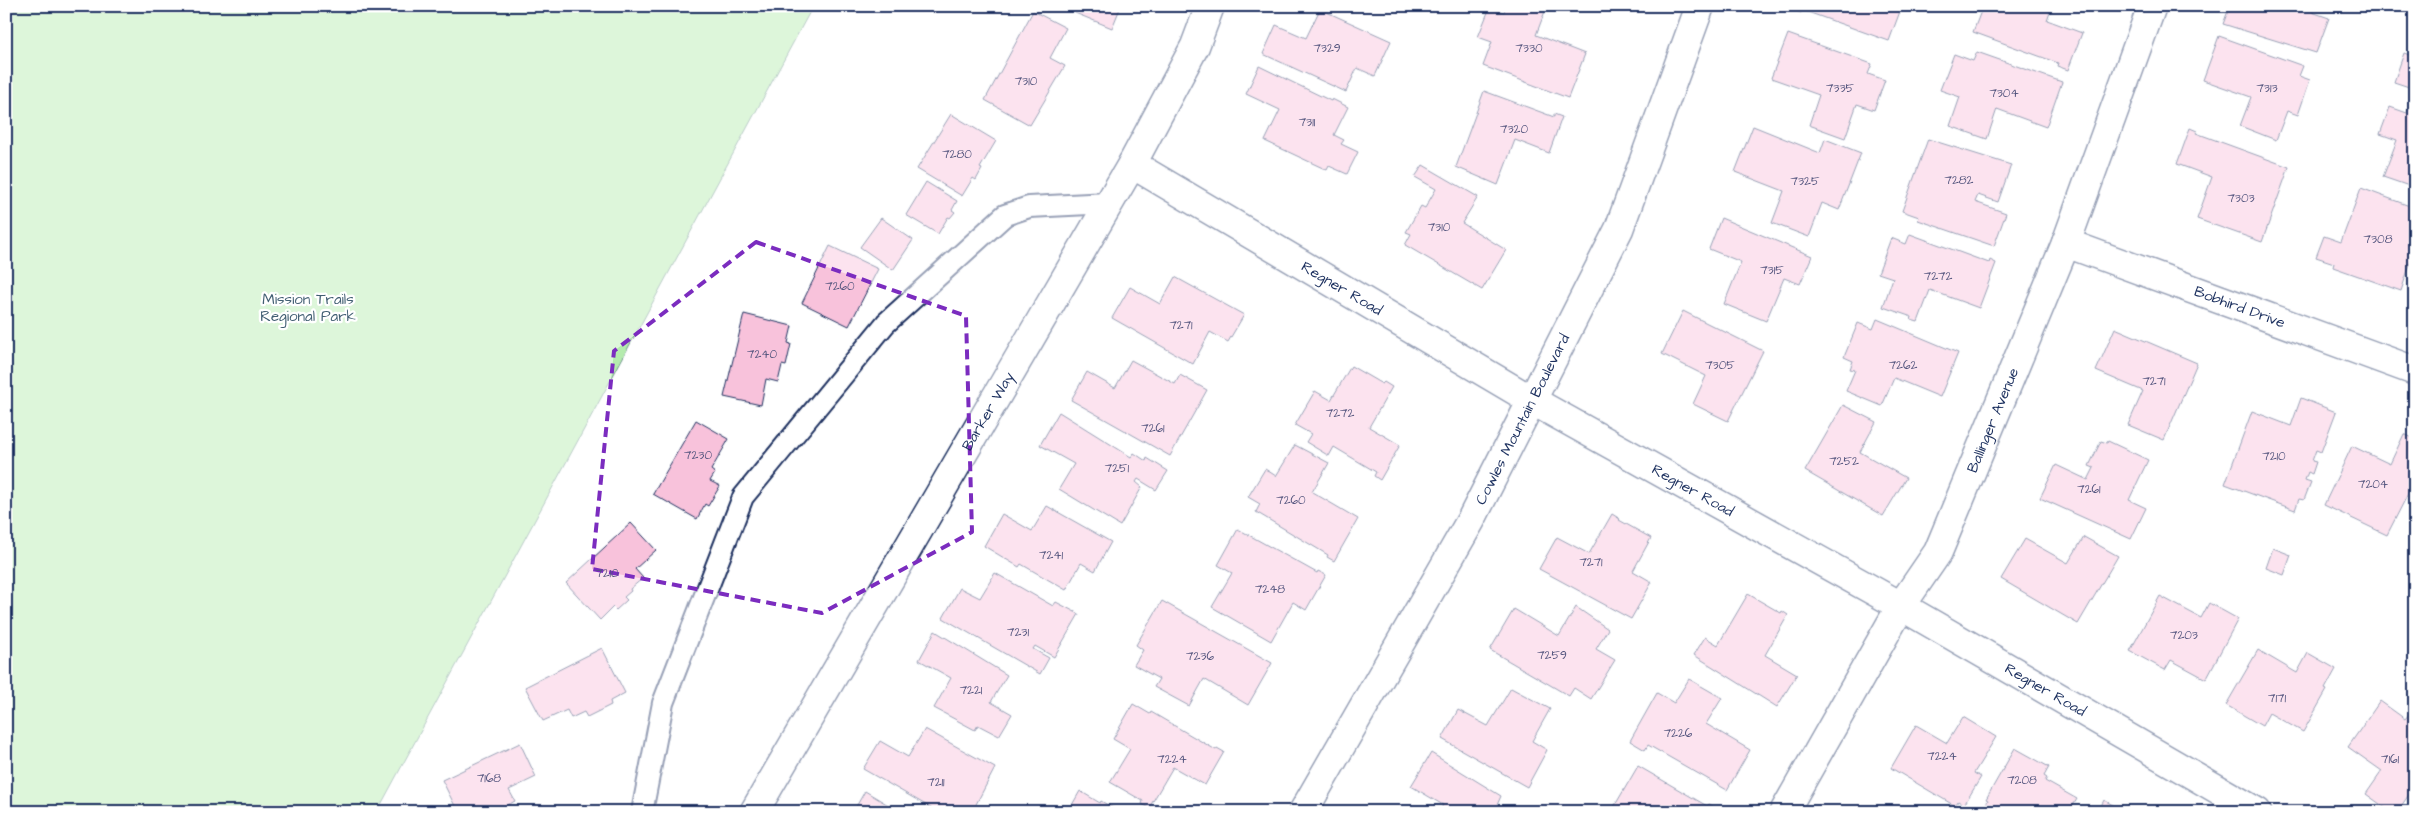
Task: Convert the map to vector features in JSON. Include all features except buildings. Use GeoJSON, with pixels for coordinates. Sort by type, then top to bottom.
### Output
{"type":"FeatureCollection","features":[{"type":"Feature","properties":{"kind":"street","name":"Barker Way"},"geometry":{"type":"LineString","coordinates":[[754,812],[1132,164],[1195,46],[1210,6]]}},
{"type":"Feature","properties":{"kind":"street","name":"Cowles Mountain Boulevard"},"geometry":{"type":"LineString","coordinates":[[1303,812],[1471,520],[1619,229],[1700,6]]}},
{"type":"Feature","properties":{"kind":"street","name":"Ballinger Avenue"},"geometry":{"type":"LineString","coordinates":[[1784,812],[1901,606],[1938,552],[2066,243],[2152,6]]}},
{"type":"Feature","properties":{"kind":"street","name":"Regner Road"},"geometry":{"type":"LineString","coordinates":[[1132,164],[1533,401],[1901,606],[2257,812]]}},
{"type":"Feature","properties":{"kind":"street","name":"Bobhird Drive"},"geometry":{"type":"LineString","coordinates":[[2066,243],[2415,371]]}},
{"type":"Feature","properties":{"kind":"lane"},"geometry":{"type":"LineString","coordinates":[[642,812],[663,703],[744,497],[886,323],[1005,215],[1029,207],[1109,203]]}},
{"type":"Feature","properties":{"kind":"highlighted area"},"geometry":{"type":"Polygon","coordinates":[[[756,242],[966,316],[972,532],[822,613],[592,569],[614,351],[756,242]]]}},
{"type":"Feature","properties":{"kind":"green space","name":"Mission Trails Regional Park"},"geometry":{"type":"Polygon","coordinates":[[[6,6],[813,6],[377,812],[6,812],[6,6]]]}}]}
